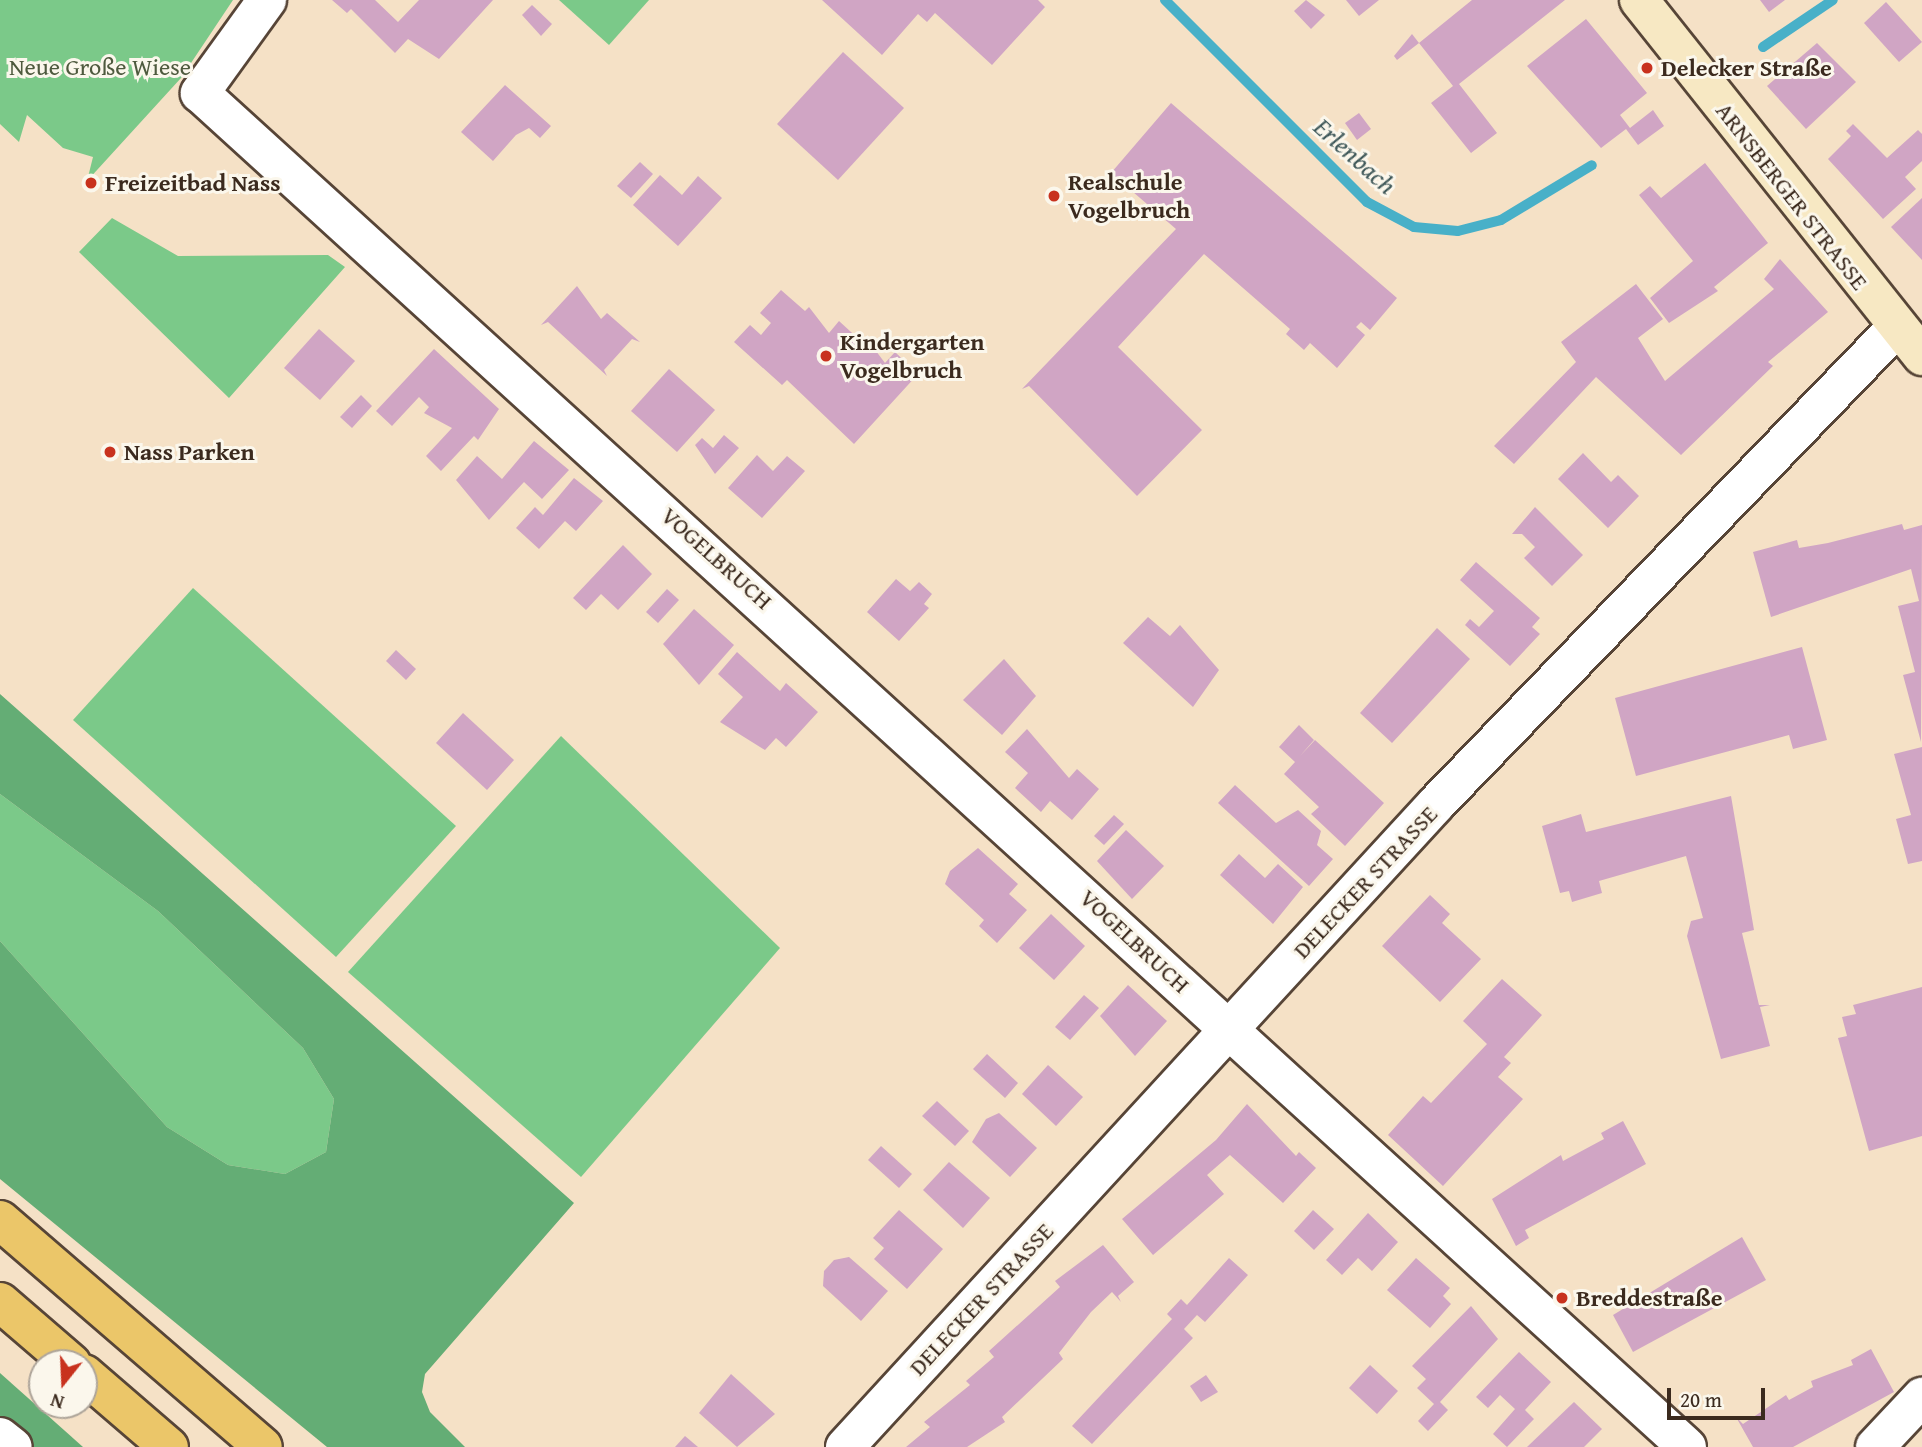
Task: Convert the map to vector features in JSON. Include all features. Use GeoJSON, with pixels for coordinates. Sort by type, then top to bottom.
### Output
{"type":"FeatureCollection","features":[{"type":"Feature","properties":{"kind":"highway"},"geometry":{"type":"LineString","coordinates":[[0,1220],[263,1447]]}},
{"type":"Feature","properties":{"kind":"highway"},"geometry":{"type":"LineString","coordinates":[[0,1301],[55,1349]]}},
{"type":"Feature","properties":{"kind":"highway"},"geometry":{"type":"LineString","coordinates":[[98,1386],[169,1447]]}},
{"type":"Feature","properties":{"kind":"street","name":"VOGELBRUCH"},"geometry":{"type":"LineString","coordinates":[[267,0],[200,93],[1230,1028]]}},
{"type":"Feature","properties":{"kind":"street","name":"ARNSBERGER STRASSE"},"geometry":{"type":"LineString","coordinates":[[1639,0],[1896,328],[1922,356]]}},
{"type":"Feature","properties":{"kind":"street","name":"DELECKER STRASSE"},"geometry":{"type":"LineString","coordinates":[[845,1447],[1230,1028],[1896,328]]}},
{"type":"Feature","properties":{"kind":"street"},"geometry":{"type":"LineString","coordinates":[[1230,1028],[1687,1447]]}},
{"type":"Feature","properties":{"kind":"street"},"geometry":{"type":"LineString","coordinates":[[1875,1447],[1922,1397]]}},
{"type":"Feature","properties":{"kind":"street"},"geometry":{"type":"LineString","coordinates":[[0,1437],[13,1447]]}},
{"type":"Feature","properties":{"kind":"green space","name":"Neue Große Wiese"},"geometry":{"type":"Polygon","coordinates":[[[0,0],[233,0],[181,78],[87,181],[93,157],[63,148],[27,115],[19,142],[0,124],[0,0]]]}},
{"type":"Feature","properties":{"kind":"green space"},"geometry":{"type":"Polygon","coordinates":[[[559,0],[649,0],[609,45],[559,0]]]}},
{"type":"Feature","properties":{"kind":"green space"},"geometry":{"type":"Polygon","coordinates":[[[112,218],[178,256],[328,255],[345,267],[229,398],[79,252],[112,218]]]}},
{"type":"Feature","properties":{"kind":"green space"},"geometry":{"type":"Polygon","coordinates":[[[193,588],[456,826],[336,957],[73,720],[193,588]]]}},
{"type":"Feature","properties":{"kind":"green space"},"geometry":{"type":"Polygon","coordinates":[[[0,694],[574,1203],[425,1374],[422,1392],[430,1412],[465,1447],[327,1447],[0,1179],[0,941],[167,1127],[228,1165],[285,1174],[326,1152],[334,1099],[303,1048],[158,911],[0,794],[0,694]]]}},
{"type":"Feature","properties":{"kind":"green space"},"geometry":{"type":"Polygon","coordinates":[[[561,736],[780,948],[581,1177],[348,972],[561,736]]]}},
{"type":"Feature","properties":{"kind":"green space"},"geometry":{"type":"Polygon","coordinates":[[[0,794],[158,911],[303,1048],[334,1099],[326,1152],[285,1174],[228,1165],[167,1127],[0,941],[0,794]]]}},
{"type":"Feature","properties":{"kind":"green space"},"geometry":{"type":"Polygon","coordinates":[[[0,1373],[28,1398],[28,1419],[52,1419],[83,1447],[0,1447],[0,1373]]]}},
{"type":"Feature","properties":{"kind":"building"},"geometry":{"type":"Polygon","coordinates":[[[332,0],[375,0],[398,22],[419,0],[493,0],[439,59],[408,39],[395,53],[351,9],[347,13],[332,0]]]}},
{"type":"Feature","properties":{"kind":"building"},"geometry":{"type":"Polygon","coordinates":[[[822,0],[1038,0],[1045,7],[992,65],[935,13],[927,22],[918,14],[882,55],[822,0]]]}},
{"type":"Feature","properties":{"kind":"building"},"geometry":{"type":"Polygon","coordinates":[[[1306,0],[1325,15],[1311,29],[1294,11],[1306,0]]]}},
{"type":"Feature","properties":{"kind":"building"},"geometry":{"type":"Polygon","coordinates":[[[1346,0],[1379,0],[1359,16],[1346,0]]]}},
{"type":"Feature","properties":{"kind":"building"},"geometry":{"type":"Polygon","coordinates":[[[1472,0],[1565,0],[1459,84],[1497,133],[1471,153],[1431,103],[1453,86],[1419,43],[1472,0]]]}},
{"type":"Feature","properties":{"kind":"building"},"geometry":{"type":"Polygon","coordinates":[[[1760,0],[1785,0],[1769,12],[1760,0]]]}},
{"type":"Feature","properties":{"kind":"building"},"geometry":{"type":"Polygon","coordinates":[[[1886,2],[1922,42],[1899,62],[1864,23],[1886,2]]]}},
{"type":"Feature","properties":{"kind":"building"},"geometry":{"type":"Polygon","coordinates":[[[532,5],[552,24],[541,36],[522,15],[532,5]]]}},
{"type":"Feature","properties":{"kind":"building"},"geometry":{"type":"Polygon","coordinates":[[[1586,19],[1647,93],[1620,115],[1630,128],[1653,110],[1664,126],[1638,145],[1626,129],[1601,148],[1527,66],[1586,19]]]}},
{"type":"Feature","properties":{"kind":"building"},"geometry":{"type":"Polygon","coordinates":[[[1412,34],[1419,43],[1397,60],[1394,56],[1412,34]]]}},
{"type":"Feature","properties":{"kind":"building"},"geometry":{"type":"Polygon","coordinates":[[[1817,43],[1856,82],[1806,129],[1767,86],[1817,43]]]}},
{"type":"Feature","properties":{"kind":"building"},"geometry":{"type":"Polygon","coordinates":[[[843,52],[904,108],[838,180],[777,124],[843,52]]]}},
{"type":"Feature","properties":{"kind":"building"},"geometry":{"type":"Polygon","coordinates":[[[505,85],[551,126],[540,138],[529,128],[516,135],[493,161],[461,132],[505,85]]]}},
{"type":"Feature","properties":{"kind":"building"},"geometry":{"type":"Polygon","coordinates":[[[1171,103],[1397,298],[1370,330],[1361,322],[1356,327],[1365,335],[1337,368],[1310,343],[1304,350],[1286,334],[1290,329],[1204,254],[1118,347],[1202,430],[1137,496],[1029,386],[1022,389],[1176,229],[1111,173],[1171,103]]]}},
{"type":"Feature","properties":{"kind":"building"},"geometry":{"type":"Polygon","coordinates":[[[1359,113],[1371,129],[1357,140],[1345,123],[1359,113]]]}},
{"type":"Feature","properties":{"kind":"building"},"geometry":{"type":"Polygon","coordinates":[[[1853,124],[1887,158],[1918,130],[1922,134],[1922,161],[1905,177],[1916,189],[1883,219],[1828,159],[1851,136],[1846,131],[1853,124]]]}},
{"type":"Feature","properties":{"kind":"building"},"geometry":{"type":"Polygon","coordinates":[[[640,162],[653,174],[631,198],[617,186],[640,162]]]}},
{"type":"Feature","properties":{"kind":"building"},"geometry":{"type":"Polygon","coordinates":[[[1705,163],[1768,243],[1714,287],[1718,291],[1669,323],[1650,298],[1693,261],[1639,195],[1650,186],[1661,198],[1705,163]]]}},
{"type":"Feature","properties":{"kind":"building"},"geometry":{"type":"Polygon","coordinates":[[[660,175],[682,195],[698,176],[722,198],[678,246],[633,205],[660,175]]]}},
{"type":"Feature","properties":{"kind":"building"},"geometry":{"type":"Polygon","coordinates":[[[1922,198],[1922,260],[1891,227],[1922,198]]]}},
{"type":"Feature","properties":{"kind":"building"},"geometry":{"type":"Polygon","coordinates":[[[1780,259],[1828,312],[1768,362],[1773,366],[1681,455],[1596,377],[1514,464],[1494,446],[1576,362],[1561,342],[1636,284],[1663,319],[1638,338],[1665,381],[1774,289],[1764,279],[1780,259]]]}},
{"type":"Feature","properties":{"kind":"building"},"geometry":{"type":"Polygon","coordinates":[[[577,286],[601,319],[607,313],[640,342],[632,339],[604,370],[607,376],[548,322],[541,325],[577,286]]]}},
{"type":"Feature","properties":{"kind":"building"},"geometry":{"type":"Polygon","coordinates":[[[781,290],[805,311],[809,307],[829,333],[839,321],[863,343],[867,339],[885,363],[895,352],[918,374],[854,444],[787,380],[782,385],[734,342],[750,325],[761,335],[771,323],[760,313],[781,290]]]}},
{"type":"Feature","properties":{"kind":"building"},"geometry":{"type":"Polygon","coordinates":[[[319,329],[355,361],[320,400],[284,368],[319,329]]]}},
{"type":"Feature","properties":{"kind":"building"},"geometry":{"type":"Polygon","coordinates":[[[434,349],[499,409],[478,440],[474,436],[441,471],[426,456],[452,428],[424,413],[429,407],[419,397],[392,426],[376,411],[434,349]]]}},
{"type":"Feature","properties":{"kind":"building"},"geometry":{"type":"Polygon","coordinates":[[[669,369],[715,410],[677,452],[631,411],[669,369]]]}},
{"type":"Feature","properties":{"kind":"building"},"geometry":{"type":"Polygon","coordinates":[[[361,395],[372,406],[352,428],[340,417],[361,395]]]}},
{"type":"Feature","properties":{"kind":"building"},"geometry":{"type":"Polygon","coordinates":[[[724,435],[739,448],[715,474],[695,445],[702,438],[713,448],[724,435]]]}},
{"type":"Feature","properties":{"kind":"building"},"geometry":{"type":"Polygon","coordinates":[[[534,441],[569,470],[542,499],[524,482],[489,520],[456,480],[477,456],[502,479],[534,441]]]}},
{"type":"Feature","properties":{"kind":"building"},"geometry":{"type":"Polygon","coordinates":[[[1583,453],[1611,482],[1618,475],[1639,496],[1608,528],[1558,479],[1583,453]]]}},
{"type":"Feature","properties":{"kind":"building"},"geometry":{"type":"Polygon","coordinates":[[[757,455],[773,471],[787,456],[805,471],[762,518],[728,488],[757,455]]]}},
{"type":"Feature","properties":{"kind":"building"},"geometry":{"type":"Polygon","coordinates":[[[574,478],[603,501],[576,531],[565,521],[539,549],[516,528],[535,507],[543,515],[574,478]]]}},
{"type":"Feature","properties":{"kind":"building"},"geometry":{"type":"Polygon","coordinates":[[[1535,507],[1583,555],[1552,586],[1524,558],[1535,547],[1522,534],[1512,534],[1535,507]]]}},
{"type":"Feature","properties":{"kind":"building"},"geometry":{"type":"Polygon","coordinates":[[[1902,524],[1904,530],[1922,525],[1921,742],[1903,675],[1915,672],[1898,606],[1919,601],[1911,569],[1771,617],[1753,552],[1797,540],[1799,548],[1828,543],[1902,524]]]}},
{"type":"Feature","properties":{"kind":"building"},"geometry":{"type":"Polygon","coordinates":[[[623,545],[652,574],[618,610],[601,594],[586,610],[573,598],[623,545]]]}},
{"type":"Feature","properties":{"kind":"building"},"geometry":{"type":"Polygon","coordinates":[[[1476,562],[1540,618],[1532,627],[1540,634],[1510,666],[1465,625],[1470,619],[1479,627],[1494,611],[1460,580],[1476,562]]]}},
{"type":"Feature","properties":{"kind":"building"},"geometry":{"type":"Polygon","coordinates":[[[896,579],[910,591],[919,582],[932,594],[924,604],[929,608],[899,641],[867,612],[896,579]]]}},
{"type":"Feature","properties":{"kind":"building"},"geometry":{"type":"Polygon","coordinates":[[[667,589],[679,600],[658,623],[646,612],[667,589]]]}},
{"type":"Feature","properties":{"kind":"building"},"geometry":{"type":"Polygon","coordinates":[[[694,609],[734,645],[699,685],[663,644],[694,609]]]}},
{"type":"Feature","properties":{"kind":"building"},"geometry":{"type":"Polygon","coordinates":[[[1148,617],[1170,636],[1180,625],[1219,670],[1193,707],[1123,643],[1148,617]]]}},
{"type":"Feature","properties":{"kind":"building"},"geometry":{"type":"Polygon","coordinates":[[[1437,628],[1470,659],[1392,743],[1360,713],[1437,628]]]}},
{"type":"Feature","properties":{"kind":"building"},"geometry":{"type":"Polygon","coordinates":[[[1802,647],[1827,740],[1793,749],[1789,735],[1636,776],[1615,698],[1802,647]]]}},
{"type":"Feature","properties":{"kind":"building"},"geometry":{"type":"Polygon","coordinates":[[[396,650],[416,669],[406,680],[386,661],[396,650]]]}},
{"type":"Feature","properties":{"kind":"building"},"geometry":{"type":"Polygon","coordinates":[[[737,652],[780,691],[786,683],[818,712],[786,747],[776,738],[765,750],[720,722],[743,697],[718,674],[737,652]]]}},
{"type":"Feature","properties":{"kind":"building"},"geometry":{"type":"Polygon","coordinates":[[[1004,659],[1036,696],[1002,735],[963,700],[1004,659]]]}},
{"type":"Feature","properties":{"kind":"building"},"geometry":{"type":"Polygon","coordinates":[[[463,713],[514,760],[487,790],[436,743],[463,713]]]}},
{"type":"Feature","properties":{"kind":"building"},"geometry":{"type":"Polygon","coordinates":[[[1299,725],[1314,740],[1300,756],[1315,740],[1384,803],[1345,846],[1311,814],[1319,807],[1284,774],[1295,762],[1279,747],[1299,725]]]}},
{"type":"Feature","properties":{"kind":"building"},"geometry":{"type":"Polygon","coordinates":[[[1027,729],[1069,778],[1077,769],[1099,789],[1072,820],[1050,801],[1041,812],[1015,788],[1028,773],[1005,752],[1027,729]]]}},
{"type":"Feature","properties":{"kind":"building"},"geometry":{"type":"Polygon","coordinates":[[[1922,747],[1922,861],[1908,864],[1896,819],[1911,815],[1894,754],[1922,747]]]}},
{"type":"Feature","properties":{"kind":"building"},"geometry":{"type":"Polygon","coordinates":[[[1235,785],[1276,823],[1298,810],[1321,831],[1317,845],[1333,859],[1309,886],[1218,803],[1235,785]]]}},
{"type":"Feature","properties":{"kind":"building"},"geometry":{"type":"Polygon","coordinates":[[[1731,796],[1754,930],[1742,933],[1759,1005],[1770,1005],[1760,1007],[1770,1046],[1721,1059],[1687,936],[1691,921],[1703,918],[1686,856],[1599,881],[1602,893],[1572,902],[1569,891],[1560,893],[1542,826],[1581,814],[1586,832],[1731,796]]]}},
{"type":"Feature","properties":{"kind":"building"},"geometry":{"type":"Polygon","coordinates":[[[1114,815],[1124,824],[1104,845],[1094,836],[1114,815]]]}},
{"type":"Feature","properties":{"kind":"building"},"geometry":{"type":"Polygon","coordinates":[[[1126,830],[1164,866],[1132,899],[1097,861],[1126,830]]]}},
{"type":"Feature","properties":{"kind":"building"},"geometry":{"type":"Polygon","coordinates":[[[978,848],[1018,884],[1009,894],[1027,910],[997,943],[979,926],[984,920],[945,884],[950,871],[978,848]]]}},
{"type":"Feature","properties":{"kind":"building"},"geometry":{"type":"Polygon","coordinates":[[[1239,854],[1265,878],[1278,864],[1303,887],[1273,924],[1220,875],[1239,854]]]}},
{"type":"Feature","properties":{"kind":"building"},"geometry":{"type":"Polygon","coordinates":[[[1430,895],[1450,914],[1442,923],[1481,959],[1440,1002],[1382,946],[1430,895]]]}},
{"type":"Feature","properties":{"kind":"building"},"geometry":{"type":"Polygon","coordinates":[[[1051,914],[1085,946],[1054,980],[1019,948],[1051,914]]]}},
{"type":"Feature","properties":{"kind":"building"},"geometry":{"type":"Polygon","coordinates":[[[1502,979],[1542,1015],[1504,1057],[1511,1063],[1498,1077],[1523,1099],[1443,1186],[1388,1135],[1423,1096],[1431,1103],[1487,1044],[1463,1021],[1502,979]]]}},
{"type":"Feature","properties":{"kind":"building"},"geometry":{"type":"Polygon","coordinates":[[[1128,985],[1167,1021],[1135,1056],[1100,1016],[1128,985]]]}},
{"type":"Feature","properties":{"kind":"building"},"geometry":{"type":"Polygon","coordinates":[[[1922,987],[1922,1136],[1869,1151],[1838,1038],[1847,1036],[1842,1017],[1856,1014],[1853,1005],[1922,987]]]}},
{"type":"Feature","properties":{"kind":"building"},"geometry":{"type":"Polygon","coordinates":[[[1084,995],[1099,1008],[1070,1040],[1055,1027],[1084,995]]]}},
{"type":"Feature","properties":{"kind":"building"},"geometry":{"type":"Polygon","coordinates":[[[987,1054],[1018,1083],[1005,1098],[973,1069],[987,1054]]]}},
{"type":"Feature","properties":{"kind":"building"},"geometry":{"type":"Polygon","coordinates":[[[1048,1065],[1083,1097],[1056,1126],[1022,1094],[1048,1065]]]}},
{"type":"Feature","properties":{"kind":"building"},"geometry":{"type":"Polygon","coordinates":[[[937,1101],[969,1131],[955,1146],[922,1116],[937,1101]]]}},
{"type":"Feature","properties":{"kind":"building"},"geometry":{"type":"Polygon","coordinates":[[[1247,1104],[1296,1156],[1299,1152],[1316,1168],[1283,1203],[1230,1155],[1207,1175],[1224,1194],[1153,1255],[1122,1219],[1216,1140],[1247,1104]]]}},
{"type":"Feature","properties":{"kind":"building"},"geometry":{"type":"Polygon","coordinates":[[[999,1113],[1037,1148],[1010,1177],[972,1142],[986,1119],[999,1113]]]}},
{"type":"Feature","properties":{"kind":"building"},"geometry":{"type":"Polygon","coordinates":[[[1623,1121],[1646,1164],[1525,1230],[1529,1238],[1516,1246],[1492,1199],[1561,1155],[1563,1161],[1604,1139],[1601,1133],[1623,1121]]]}},
{"type":"Feature","properties":{"kind":"building"},"geometry":{"type":"Polygon","coordinates":[[[881,1146],[912,1174],[899,1188],[868,1160],[881,1146]]]}},
{"type":"Feature","properties":{"kind":"building"},"geometry":{"type":"Polygon","coordinates":[[[949,1162],[990,1198],[963,1228],[923,1190],[949,1162]]]}},
{"type":"Feature","properties":{"kind":"building"},"geometry":{"type":"Polygon","coordinates":[[[899,1210],[943,1249],[907,1289],[874,1259],[884,1248],[873,1238],[899,1210]]]}},
{"type":"Feature","properties":{"kind":"building"},"geometry":{"type":"Polygon","coordinates":[[[1313,1210],[1334,1229],[1314,1250],[1294,1231],[1313,1210]]]}},
{"type":"Feature","properties":{"kind":"building"},"geometry":{"type":"Polygon","coordinates":[[[1368,1213],[1398,1242],[1372,1271],[1358,1258],[1342,1275],[1326,1260],[1368,1213]]]}},
{"type":"Feature","properties":{"kind":"building"},"geometry":{"type":"Polygon","coordinates":[[[1742,1237],[1766,1280],[1633,1352],[1613,1315],[1742,1237]]]}},
{"type":"Feature","properties":{"kind":"building"},"geometry":{"type":"Polygon","coordinates":[[[1103,1245],[1134,1282],[1118,1296],[1121,1302],[1112,1292],[1091,1312],[1059,1353],[1063,1359],[1002,1417],[1005,1422],[967,1447],[906,1447],[930,1427],[924,1422],[970,1385],[966,1381],[994,1357],[989,1351],[1060,1287],[1055,1281],[1103,1245]]]}},
{"type":"Feature","properties":{"kind":"building"},"geometry":{"type":"Polygon","coordinates":[[[849,1257],[888,1291],[861,1321],[823,1286],[824,1271],[834,1260],[849,1257]]]}},
{"type":"Feature","properties":{"kind":"building"},"geometry":{"type":"Polygon","coordinates":[[[1229,1258],[1248,1275],[1205,1322],[1197,1315],[1184,1329],[1193,1338],[1092,1444],[1072,1426],[1172,1319],[1167,1314],[1181,1299],[1187,1305],[1229,1258]]]}},
{"type":"Feature","properties":{"kind":"building"},"geometry":{"type":"Polygon","coordinates":[[[1416,1258],[1450,1288],[1443,1296],[1451,1304],[1430,1328],[1387,1290],[1416,1258]]]}},
{"type":"Feature","properties":{"kind":"building"},"geometry":{"type":"Polygon","coordinates":[[[1471,1306],[1498,1339],[1440,1402],[1448,1410],[1428,1431],[1418,1421],[1434,1404],[1417,1388],[1426,1379],[1412,1366],[1471,1306]]]}},
{"type":"Feature","properties":{"kind":"building"},"geometry":{"type":"Polygon","coordinates":[[[1871,1349],[1894,1392],[1793,1447],[1753,1447],[1736,1417],[1743,1424],[1786,1395],[1789,1400],[1813,1387],[1811,1381],[1853,1365],[1851,1360],[1871,1349]]]}},
{"type":"Feature","properties":{"kind":"building"},"geometry":{"type":"Polygon","coordinates":[[[1519,1352],[1551,1382],[1525,1410],[1534,1419],[1507,1447],[1493,1434],[1515,1409],[1500,1395],[1488,1408],[1476,1397],[1519,1352]]]}},
{"type":"Feature","properties":{"kind":"building"},"geometry":{"type":"Polygon","coordinates":[[[1370,1365],[1398,1391],[1377,1414],[1349,1388],[1370,1365]]]}},
{"type":"Feature","properties":{"kind":"building"},"geometry":{"type":"Polygon","coordinates":[[[731,1374],[775,1414],[737,1447],[699,1413],[731,1374]]]}},
{"type":"Feature","properties":{"kind":"building"},"geometry":{"type":"Polygon","coordinates":[[[1206,1375],[1218,1392],[1201,1402],[1190,1386],[1206,1375]]]}},
{"type":"Feature","properties":{"kind":"building"},"geometry":{"type":"Polygon","coordinates":[[[1574,1402],[1602,1429],[1584,1447],[1527,1447],[1574,1402]]]}},
{"type":"Feature","properties":{"kind":"building"},"geometry":{"type":"Polygon","coordinates":[[[685,1436],[698,1447],[675,1447],[685,1436]]]}},
{"type":"Feature","properties":{"kind":"waterway","name":"Erlenbach"},"geometry":{"type":"LineString","coordinates":[[1165,0],[1367,202],[1414,227],[1458,231],[1501,220],[1592,165]]}},
{"type":"Feature","properties":{"kind":"waterway"},"geometry":{"type":"LineString","coordinates":[[1763,47],[1833,0]]}},
{"type":"Feature","properties":{"kind":"place","name":"Delecker Straße"},"geometry":{"type":"Point","coordinates":[1647,68]}},
{"type":"Feature","properties":{"kind":"place","name":"Freizeitbad Nass"},"geometry":{"type":"Point","coordinates":[91,183]}},
{"type":"Feature","properties":{"kind":"place","name":"Realschule Vogelbruch"},"geometry":{"type":"Point","coordinates":[1054,196]}},
{"type":"Feature","properties":{"kind":"place","name":"Kindergarten Vogelbruch"},"geometry":{"type":"Point","coordinates":[826,356]}},
{"type":"Feature","properties":{"kind":"place","name":"Nass Parken"},"geometry":{"type":"Point","coordinates":[110,452]}},
{"type":"Feature","properties":{"kind":"place","name":"Breddestraße"},"geometry":{"type":"Point","coordinates":[1562,1298]}}]}
